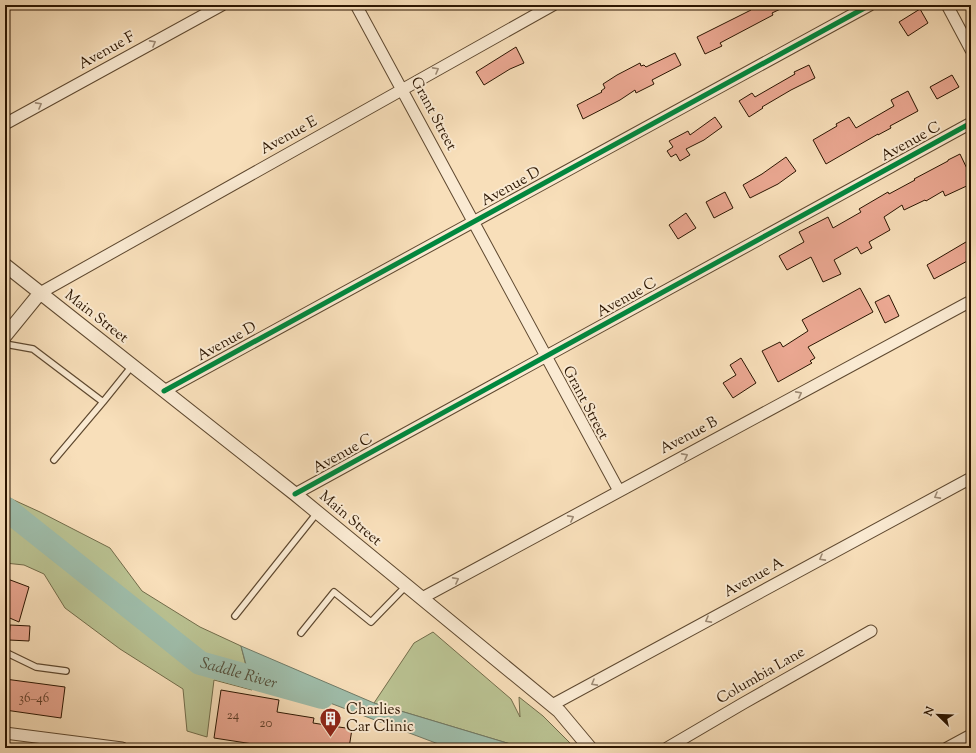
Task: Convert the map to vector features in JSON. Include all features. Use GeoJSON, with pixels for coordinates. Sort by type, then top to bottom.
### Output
{"type":"FeatureCollection","features":[{"type":"Feature","properties":{"kind":"street","name":"Avenue F"},"geometry":{"type":"LineString","coordinates":[[5,124],[222,5]]}},
{"type":"Feature","properties":{"kind":"street","name":"Grant Street"},"geometry":{"type":"LineString","coordinates":[[356,5],[619,491]]}},
{"type":"Feature","properties":{"kind":"street","name":"Avenue E"},"geometry":{"type":"LineString","coordinates":[[40,293],[553,5]]}},
{"type":"Feature","properties":{"kind":"street","name":"Avenue D"},"geometry":{"type":"LineString","coordinates":[[164,391],[870,5]]}},
{"type":"Feature","properties":{"kind":"street"},"geometry":{"type":"LineString","coordinates":[[947,5],[971,50]]}},
{"type":"Feature","properties":{"kind":"street","name":"Avenue C"},"geometry":{"type":"LineString","coordinates":[[295,494],[971,124]]}},
{"type":"Feature","properties":{"kind":"street","name":"Main Street"},"geometry":{"type":"LineString","coordinates":[[5,265],[295,494],[560,711],[590,748]]}},
{"type":"Feature","properties":{"kind":"street"},"geometry":{"type":"LineString","coordinates":[[5,336],[40,293]]}},
{"type":"Feature","properties":{"kind":"street","name":"Avenue B"},"geometry":{"type":"LineString","coordinates":[[422,598],[971,301]]}},
{"type":"Feature","properties":{"kind":"street","name":"Avenue A"},"geometry":{"type":"LineString","coordinates":[[552,705],[971,478]]}},
{"type":"Feature","properties":{"kind":"street","name":"Columbia Lane"},"geometry":{"type":"LineString","coordinates":[[667,748],[871,631]]}},
{"type":"Feature","properties":{"kind":"street"},"geometry":{"type":"LineString","coordinates":[[5,733],[122,748]]}},
{"type":"Feature","properties":{"kind":"street"},"geometry":{"type":"LineString","coordinates":[[947,748],[971,734]]}},
{"type":"Feature","properties":{"kind":"lane"},"geometry":{"type":"LineString","coordinates":[[5,344],[33,350],[103,402]]}},
{"type":"Feature","properties":{"kind":"lane"},"geometry":{"type":"LineString","coordinates":[[54,460],[132,366]]}},
{"type":"Feature","properties":{"kind":"lane"},"geometry":{"type":"LineString","coordinates":[[235,616],[317,512]]}},
{"type":"Feature","properties":{"kind":"lane"},"geometry":{"type":"LineString","coordinates":[[301,633],[334,592],[372,622],[406,586]]}},
{"type":"Feature","properties":{"kind":"lane"},"geometry":{"type":"LineString","coordinates":[[5,652],[36,667],[66,671]]}},
{"type":"Feature","properties":{"kind":"green space"},"geometry":{"type":"Polygon","coordinates":[[[5,496],[110,548],[142,591],[200,627],[241,646],[252,690],[214,680],[207,737],[187,731],[183,689],[120,649],[65,608],[44,574],[24,565],[5,563],[5,496]]]}},
{"type":"Feature","properties":{"kind":"green space"},"geometry":{"type":"Polygon","coordinates":[[[433,632],[511,699],[520,717],[519,697],[543,716],[575,748],[519,748],[517,746],[374,703],[414,643],[433,632]]]}},
{"type":"Feature","properties":{"kind":"shaded area","name":"Saddle River"},"geometry":{"type":"Polygon","coordinates":[[[241,646],[374,703],[517,746],[519,748],[449,748],[248,672],[241,646]]]}},
{"type":"Feature","properties":{"kind":"building"},"geometry":{"type":"Polygon","coordinates":[[[757,5],[789,5],[720,43],[722,46],[705,54],[697,37],[751,10],[750,9],[757,5]]]}},
{"type":"Feature","properties":{"kind":"building"},"geometry":{"type":"Polygon","coordinates":[[[920,9],[928,23],[908,36],[899,22],[920,9]]]}},
{"type":"Feature","properties":{"kind":"building"},"geometry":{"type":"Polygon","coordinates":[[[516,47],[524,63],[510,69],[484,85],[476,72],[516,47]]]}},
{"type":"Feature","properties":{"kind":"building"},"geometry":{"type":"Polygon","coordinates":[[[675,53],[681,65],[652,80],[654,84],[636,93],[635,90],[620,100],[583,119],[577,105],[602,92],[601,91],[605,88],[603,84],[640,63],[641,66],[644,65],[646,67],[675,53]]]}},
{"type":"Feature","properties":{"kind":"building"},"geometry":{"type":"Polygon","coordinates":[[[809,65],[815,78],[762,107],[763,108],[749,117],[739,101],[752,93],[755,97],[795,74],[794,72],[809,65]]]}},
{"type":"Feature","properties":{"kind":"building"},"geometry":{"type":"Polygon","coordinates":[[[952,75],[959,87],[937,99],[930,87],[952,75]]]}},
{"type":"Feature","properties":{"kind":"building"},"geometry":{"type":"Polygon","coordinates":[[[908,91],[918,111],[890,126],[891,128],[826,164],[813,140],[849,117],[856,128],[894,106],[891,100],[908,91]]]}},
{"type":"Feature","properties":{"kind":"building"},"geometry":{"type":"Polygon","coordinates":[[[715,117],[722,127],[704,140],[686,149],[690,155],[680,161],[676,154],[671,157],[667,151],[673,147],[669,141],[688,131],[690,135],[715,117]]]}},
{"type":"Feature","properties":{"kind":"building"},"geometry":{"type":"Polygon","coordinates":[[[960,154],[971,177],[971,184],[945,196],[943,191],[926,201],[925,200],[904,210],[902,205],[884,217],[890,230],[869,242],[872,248],[861,254],[857,247],[834,260],[841,274],[823,282],[811,257],[787,270],[779,256],[804,242],[799,232],[828,217],[833,228],[861,212],[859,209],[888,192],[889,194],[960,154]]]}},
{"type":"Feature","properties":{"kind":"building"},"geometry":{"type":"Polygon","coordinates":[[[786,157],[796,171],[778,184],[750,198],[743,185],[786,157]]]}},
{"type":"Feature","properties":{"kind":"building"},"geometry":{"type":"Polygon","coordinates":[[[725,192],[733,208],[714,218],[706,202],[725,192]]]}},
{"type":"Feature","properties":{"kind":"building"},"geometry":{"type":"Polygon","coordinates":[[[686,213],[696,228],[678,239],[669,225],[686,213]]]}},
{"type":"Feature","properties":{"kind":"building"},"geometry":{"type":"Polygon","coordinates":[[[971,239],[971,259],[934,279],[927,265],[971,239]]]}},
{"type":"Feature","properties":{"kind":"building"},"geometry":{"type":"Polygon","coordinates":[[[860,288],[873,312],[808,347],[815,358],[810,361],[812,363],[778,382],[762,351],[780,342],[783,347],[808,331],[802,320],[860,288]]]}},
{"type":"Feature","properties":{"kind":"building"},"geometry":{"type":"Polygon","coordinates":[[[889,295],[899,316],[885,323],[875,302],[889,295]]]}},
{"type":"Feature","properties":{"kind":"building"},"geometry":{"type":"Polygon","coordinates":[[[741,358],[756,383],[733,398],[723,383],[736,375],[730,365],[741,358]]]}},
{"type":"Feature","properties":{"kind":"building"},"geometry":{"type":"Polygon","coordinates":[[[5,578],[29,587],[19,622],[5,616],[5,578]]]}},
{"type":"Feature","properties":{"kind":"building"},"geometry":{"type":"Polygon","coordinates":[[[10,625],[30,626],[29,641],[9,640],[10,625]]]}},
{"type":"Feature","properties":{"kind":"building"},"geometry":{"type":"Polygon","coordinates":[[[5,679],[65,687],[61,718],[5,710],[5,679]]]}},
{"type":"Feature","properties":{"kind":"building"},"geometry":{"type":"Polygon","coordinates":[[[221,690],[279,700],[277,712],[314,718],[313,723],[352,729],[349,748],[252,748],[253,744],[214,738],[221,690]]]}},
{"type":"Feature","properties":{"kind":"waterway","name":"Saddle River"},"geometry":{"type":"LineString","coordinates":[[5,508],[200,663],[322,697]]}},
{"type":"Feature","properties":{"kind":"cycle path"},"geometry":{"type":"LineString","coordinates":[[164,391],[870,5]]}},
{"type":"Feature","properties":{"kind":"cycle path"},"geometry":{"type":"LineString","coordinates":[[295,494],[971,123]]}},
{"type":"Feature","properties":{"kind":"place","name":"Charlies Car Clinic"},"geometry":{"type":"Point","coordinates":[331,738]}}]}
